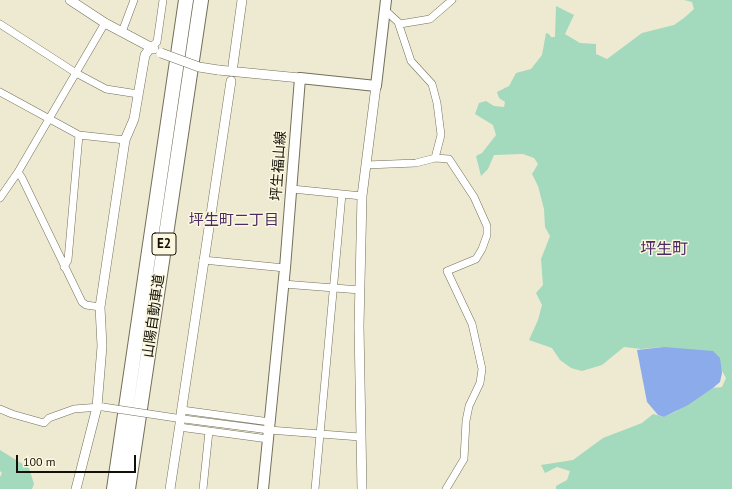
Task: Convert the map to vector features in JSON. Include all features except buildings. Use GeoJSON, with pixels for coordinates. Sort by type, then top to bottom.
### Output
{"type":"FeatureCollection","features":[{"type":"Feature","properties":{"kind":"highway","name":"山陽自動車道"},"geometry":{"type":"LineString","coordinates":[[114,489],[186,0]]}},
{"type":"Feature","properties":{"kind":"highway","name":"山陽自動車道"},"geometry":{"type":"LineString","coordinates":[[128,489],[201,0]]}},
{"type":"Feature","properties":{"kind":"main road"},"geometry":{"type":"LineString","coordinates":[[300,78],[376,86],[385,5]]}},
{"type":"Feature","properties":{"kind":"main road","name":"坪生福山線"},"geometry":{"type":"LineString","coordinates":[[263,489],[285,268],[300,78]]}},
{"type":"Feature","properties":{"kind":"street"},"geometry":{"type":"LineString","coordinates":[[70,0],[105,23],[161,53],[199,67],[300,78]]}},
{"type":"Feature","properties":{"kind":"street"},"geometry":{"type":"LineString","coordinates":[[122,32],[134,0]]}},
{"type":"Feature","properties":{"kind":"street"},"geometry":{"type":"LineString","coordinates":[[76,489],[100,407],[102,346],[100,307],[125,140],[134,119],[145,55],[157,42],[163,0]]}},
{"type":"Feature","properties":{"kind":"street"},"geometry":{"type":"LineString","coordinates":[[233,65],[242,0]]}},
{"type":"Feature","properties":{"kind":"street"},"geometry":{"type":"LineString","coordinates":[[398,22],[400,24],[430,19],[452,0]]}},
{"type":"Feature","properties":{"kind":"street"},"geometry":{"type":"LineString","coordinates":[[385,5],[398,22],[411,61],[432,84],[437,103],[441,135],[435,158]]}},
{"type":"Feature","properties":{"kind":"street"},"geometry":{"type":"LineString","coordinates":[[0,198],[18,172],[105,23]]}},
{"type":"Feature","properties":{"kind":"street"},"geometry":{"type":"LineString","coordinates":[[0,24],[106,89],[138,94]]}},
{"type":"Feature","properties":{"kind":"street"},"geometry":{"type":"LineString","coordinates":[[170,489],[179,419],[231,81]]}},
{"type":"Feature","properties":{"kind":"street"},"geometry":{"type":"LineString","coordinates":[[362,489],[360,437],[360,290],[362,196],[376,86]]}},
{"type":"Feature","properties":{"kind":"street"},"geometry":{"type":"LineString","coordinates":[[0,92],[79,135],[125,140]]}},
{"type":"Feature","properties":{"kind":"street"},"geometry":{"type":"LineString","coordinates":[[64,267],[68,260],[79,135]]}},
{"type":"Feature","properties":{"kind":"street"},"geometry":{"type":"LineString","coordinates":[[366,165],[416,163],[435,158],[449,159],[474,197],[487,226],[487,235],[482,249],[476,259],[447,271],[472,324],[482,369],[480,383],[469,406],[466,421],[464,459],[446,489]]}},
{"type":"Feature","properties":{"kind":"street"},"geometry":{"type":"LineString","coordinates":[[18,172],[82,302],[86,306],[100,307]]}},
{"type":"Feature","properties":{"kind":"street"},"geometry":{"type":"LineString","coordinates":[[292,189],[362,196]]}},
{"type":"Feature","properties":{"kind":"street"},"geometry":{"type":"LineString","coordinates":[[315,489],[332,288],[342,194]]}},
{"type":"Feature","properties":{"kind":"street"},"geometry":{"type":"LineString","coordinates":[[203,260],[285,268]]}},
{"type":"Feature","properties":{"kind":"street"},"geometry":{"type":"LineString","coordinates":[[283,284],[360,290]]}},
{"type":"Feature","properties":{"kind":"street"},"geometry":{"type":"LineString","coordinates":[[0,409],[44,423],[49,418],[74,410],[100,407],[179,419],[269,430],[360,437]]}},
{"type":"Feature","properties":{"kind":"street"},"geometry":{"type":"LineString","coordinates":[[179,419],[209,430],[269,430]]}},
{"type":"Feature","properties":{"kind":"street"},"geometry":{"type":"LineString","coordinates":[[203,489],[209,430]]}},
{"type":"Feature","properties":{"kind":"green space"},"geometry":{"type":"Polygon","coordinates":[[[684,0],[732,0],[732,489],[556,489],[556,486],[567,480],[570,471],[557,467],[545,473],[541,465],[573,460],[603,438],[642,423],[653,414],[664,417],[675,412],[713,388],[722,387],[726,378],[721,369],[664,347],[641,349],[624,347],[602,365],[582,371],[571,368],[560,360],[552,348],[529,340],[538,320],[542,305],[536,293],[543,285],[541,259],[550,236],[545,227],[544,209],[538,186],[532,174],[538,164],[534,158],[523,154],[494,155],[488,169],[481,176],[476,156],[482,153],[496,135],[493,125],[475,114],[479,103],[486,101],[494,106],[504,107],[505,102],[499,98],[497,92],[509,86],[516,73],[531,69],[542,55],[546,33],[551,37],[555,37],[556,6],[574,15],[565,34],[580,43],[596,44],[596,54],[607,59],[642,33],[674,25],[684,18],[694,9],[692,2],[684,0]]]}},
{"type":"Feature","properties":{"kind":"green space"},"geometry":{"type":"Polygon","coordinates":[[[0,450],[29,468],[34,484],[32,489],[0,489],[0,477],[2,473],[0,471],[0,450]]]}},
{"type":"Feature","properties":{"kind":"water"},"geometry":{"type":"Polygon","coordinates":[[[664,347],[713,351],[720,358],[722,373],[720,382],[713,388],[688,405],[664,417],[658,415],[647,402],[637,350],[664,347]]]}},
{"type":"Feature","properties":{"kind":"district","name":"坪生町二丁目"},"geometry":{"type":"Point","coordinates":[234,221]}},
{"type":"Feature","properties":{"kind":"district","name":"坪生町"},"geometry":{"type":"Point","coordinates":[664,249]}}]}
